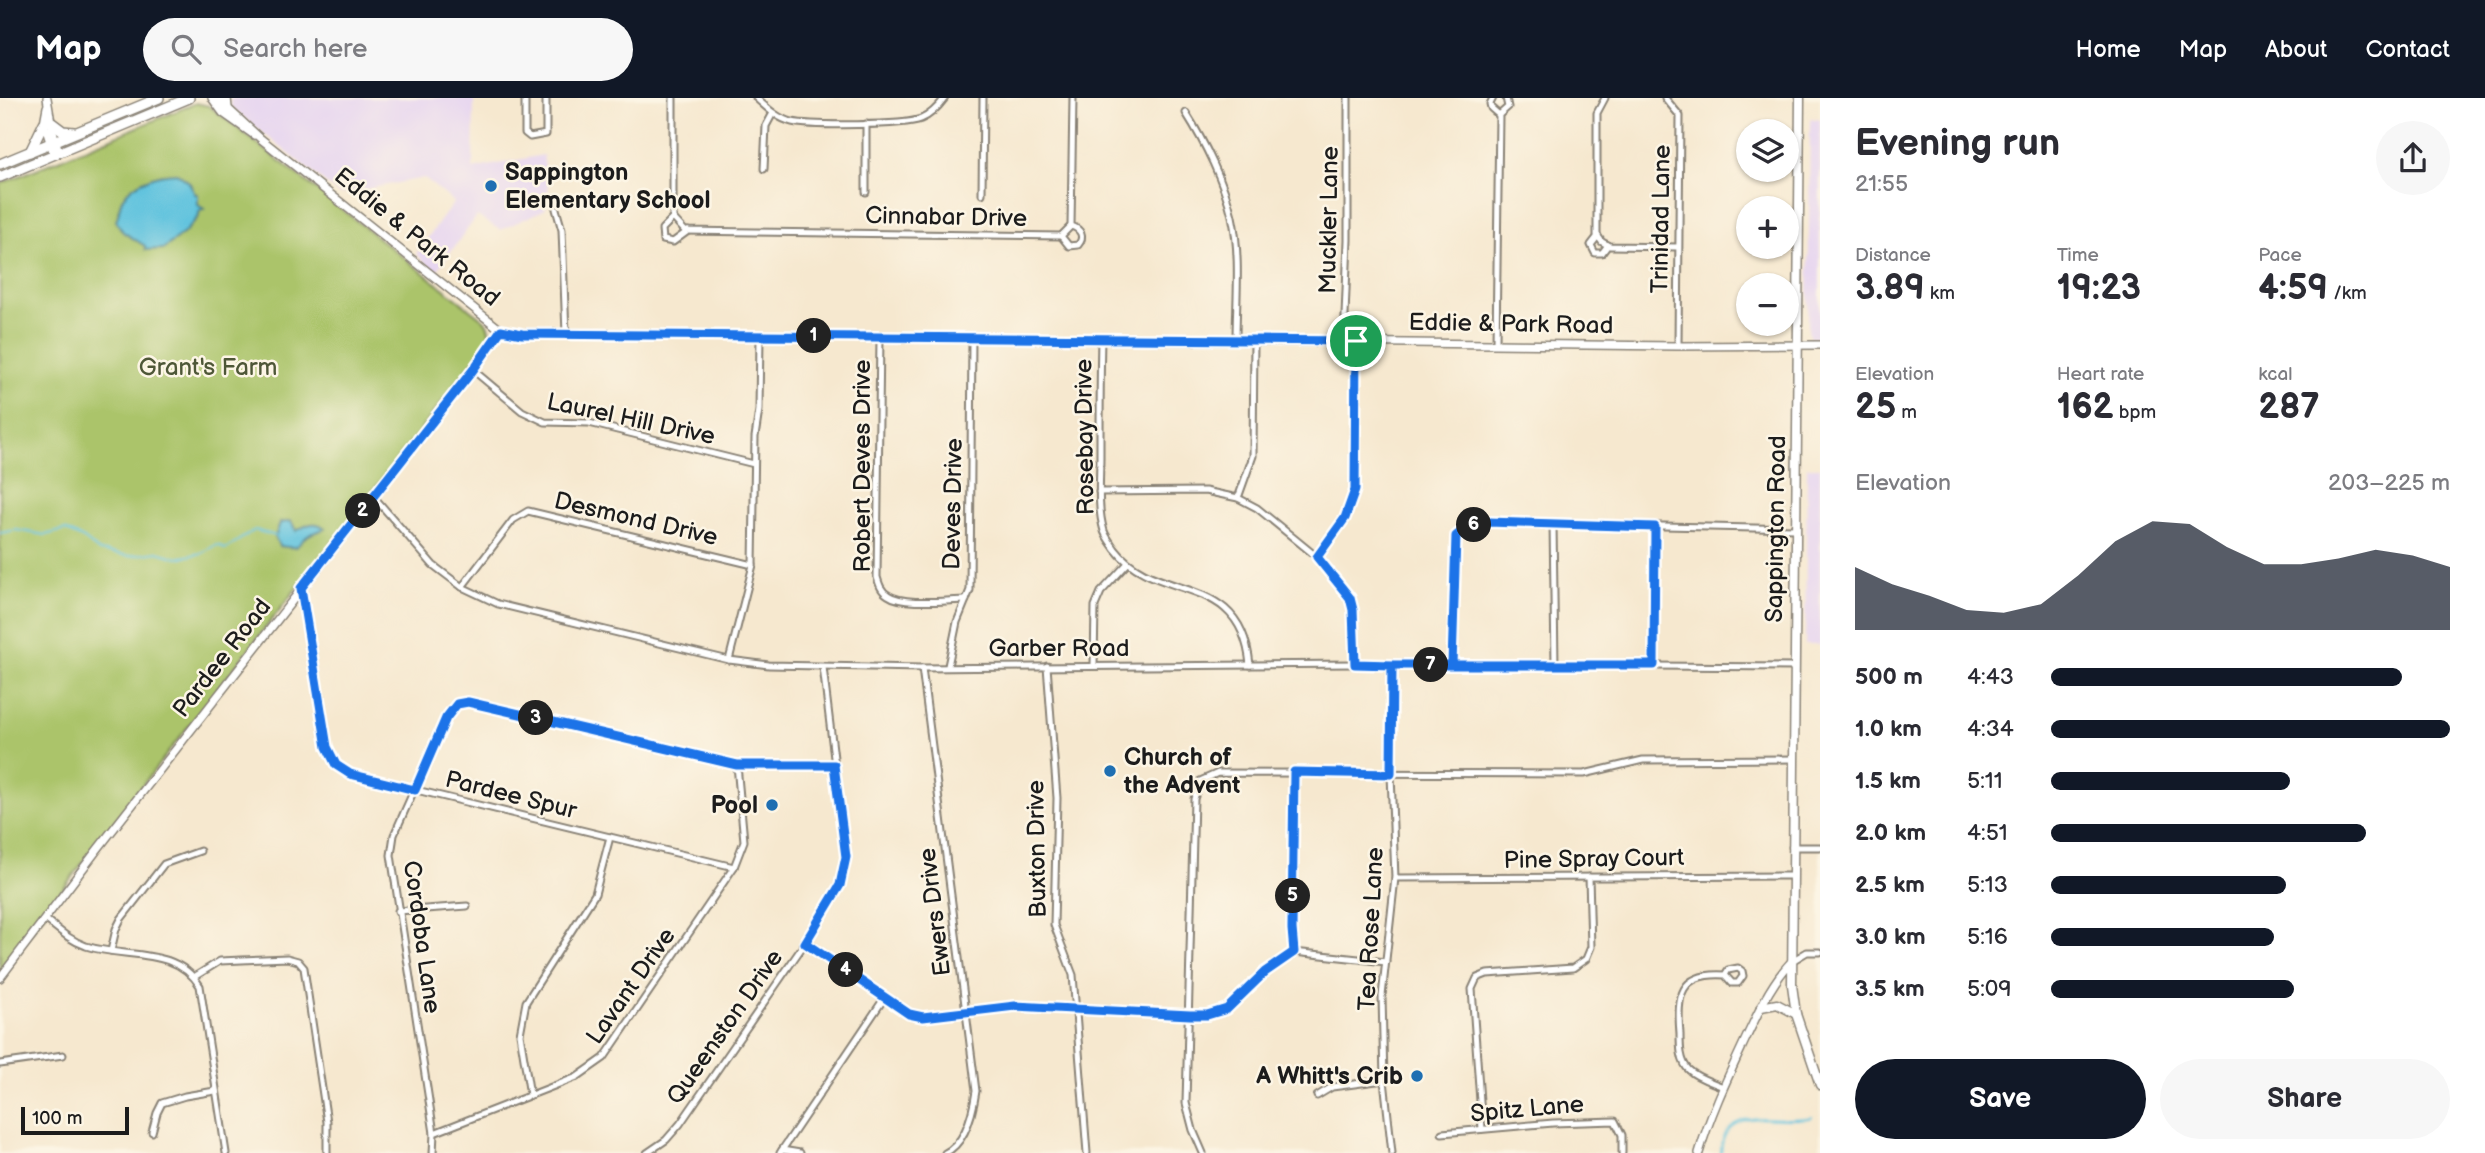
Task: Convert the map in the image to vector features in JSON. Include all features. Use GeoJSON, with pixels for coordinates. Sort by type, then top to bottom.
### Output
{"type":"FeatureCollection","features":[{"type":"Feature","properties":{"kind":"main road"},"geometry":{"type":"LineString","coordinates":[[0,164],[159,98]]}},
{"type":"Feature","properties":{"kind":"main road"},"geometry":{"type":"LineString","coordinates":[[0,177],[189,98]]}},
{"type":"Feature","properties":{"kind":"main road","name":"Sappington Road"},"geometry":{"type":"LineString","coordinates":[[1800,98],[1792,985],[1796,1014],[1820,1085]]}},
{"type":"Feature","properties":{"kind":"main road"},"geometry":{"type":"LineString","coordinates":[[30,152],[47,123],[63,131],[76,132]]}},
{"type":"Feature","properties":{"kind":"main road"},"geometry":{"type":"LineString","coordinates":[[1761,1007],[1777,1004],[1796,1014]]}},
{"type":"Feature","properties":{"kind":"street","name":"Eddie & Park Road"},"geometry":{"type":"LineString","coordinates":[[212,98],[223,113],[261,139],[501,330],[511,333],[1678,346],[1820,345]]}},
{"type":"Feature","properties":{"kind":"street","name":"Eddie & Park Road"},"geometry":{"type":"LineString","coordinates":[[219,98],[261,139]]}},
{"type":"Feature","properties":{"kind":"street"},"geometry":{"type":"LineString","coordinates":[[525,98],[524,133],[530,137],[546,134],[546,98]]}},
{"type":"Feature","properties":{"kind":"street"},"geometry":{"type":"LineString","coordinates":[[673,98],[673,218],[678,226],[688,232]]}},
{"type":"Feature","properties":{"kind":"street"},"geometry":{"type":"LineString","coordinates":[[756,98],[773,113],[790,122],[866,124],[910,122],[923,118],[946,98]]}},
{"type":"Feature","properties":{"kind":"street"},"geometry":{"type":"LineString","coordinates":[[982,194],[983,98]]}},
{"type":"Feature","properties":{"kind":"street"},"geometry":{"type":"LineString","coordinates":[[1060,236],[1067,245],[1078,245],[1082,240],[1078,228],[1072,226],[1073,98]]}},
{"type":"Feature","properties":{"kind":"street","name":"Muckler Lane"},"geometry":{"type":"LineString","coordinates":[[1344,341],[1348,240],[1348,98]]}},
{"type":"Feature","properties":{"kind":"street"},"geometry":{"type":"LineString","coordinates":[[1493,98],[1491,108],[1500,115]]}},
{"type":"Feature","properties":{"kind":"street"},"geometry":{"type":"LineString","coordinates":[[1496,343],[1500,115],[1508,107],[1506,98]]}},
{"type":"Feature","properties":{"kind":"street"},"geometry":{"type":"LineString","coordinates":[[1605,98],[1597,113],[1598,236],[1608,245],[1678,247]]}},
{"type":"Feature","properties":{"kind":"street","name":"Trinidad Lane"},"geometry":{"type":"LineString","coordinates":[[1665,98],[1680,116],[1678,346]]}},
{"type":"Feature","properties":{"kind":"street"},"geometry":{"type":"LineString","coordinates":[[47,102],[47,123],[56,154]]}},
{"type":"Feature","properties":{"kind":"street"},"geometry":{"type":"LineString","coordinates":[[764,169],[766,126],[773,113]]}},
{"type":"Feature","properties":{"kind":"street"},"geometry":{"type":"LineString","coordinates":[[1186,113],[1206,144],[1232,216],[1236,253],[1236,340]]}},
{"type":"Feature","properties":{"kind":"street"},"geometry":{"type":"LineString","coordinates":[[866,124],[866,192]]}},
{"type":"Feature","properties":{"kind":"street"},"geometry":{"type":"LineString","coordinates":[[556,209],[562,230],[566,334]]}},
{"type":"Feature","properties":{"kind":"street","name":"Cinnabar Drive"},"geometry":{"type":"LineString","coordinates":[[673,218],[662,229],[663,240],[673,242],[688,232],[1060,236],[1072,226]]}},
{"type":"Feature","properties":{"kind":"street"},"geometry":{"type":"LineString","coordinates":[[1598,236],[1591,245],[1595,253],[1602,253],[1608,245]]}},
{"type":"Feature","properties":{"kind":"street","name":"Pardee Road"},"geometry":{"type":"LineString","coordinates":[[0,978],[473,370],[501,330]]}},
{"type":"Feature","properties":{"kind":"street"},"geometry":{"type":"LineString","coordinates":[[729,660],[753,565],[760,336]]}},
{"type":"Feature","properties":{"kind":"street","name":"Robert Deves Drive"},"geometry":{"type":"LineString","coordinates":[[880,337],[877,577],[880,587],[888,596],[899,600],[966,600]]}},
{"type":"Feature","properties":{"kind":"street","name":"Deves Drive"},"geometry":{"type":"LineString","coordinates":[[948,666],[957,622],[970,590],[972,338]]}},
{"type":"Feature","properties":{"kind":"street","name":"Rosebay Drive"},"geometry":{"type":"LineString","coordinates":[[1101,339],[1099,492],[1104,531],[1126,564]]}},
{"type":"Feature","properties":{"kind":"street"},"geometry":{"type":"LineString","coordinates":[[1238,498],[1253,456],[1254,340]]}},
{"type":"Feature","properties":{"kind":"street"},"geometry":{"type":"LineString","coordinates":[[1317,557],[1345,518],[1355,490],[1356,341]]}},
{"type":"Feature","properties":{"kind":"street","name":"Laurel Hill Drive"},"geometry":{"type":"LineString","coordinates":[[473,370],[522,411],[545,422],[589,423],[754,464]]}},
{"type":"Feature","properties":{"kind":"street"},"geometry":{"type":"LineString","coordinates":[[1099,492],[1205,491],[1238,498],[1257,508],[1317,557],[1350,598],[1355,664]]}},
{"type":"Feature","properties":{"kind":"street","name":"Garber Road"},"geometry":{"type":"LineString","coordinates":[[374,497],[433,565],[462,587],[498,604],[729,660],[769,665],[922,668],[1355,664],[1794,667]]}},
{"type":"Feature","properties":{"kind":"street","name":"Desmond Drive"},"geometry":{"type":"LineString","coordinates":[[462,587],[513,520],[528,511],[753,565]]}},
{"type":"Feature","properties":{"kind":"street"},"geometry":{"type":"LineString","coordinates":[[1452,665],[1456,536],[1469,526],[1488,522],[1795,529]]}},
{"type":"Feature","properties":{"kind":"street"},"geometry":{"type":"LineString","coordinates":[[1553,524],[1555,665]]}},
{"type":"Feature","properties":{"kind":"street"},"geometry":{"type":"LineString","coordinates":[[1654,665],[1655,527]]}},
{"type":"Feature","properties":{"kind":"street"},"geometry":{"type":"LineString","coordinates":[[1094,665],[1095,606],[1101,592],[1126,564],[1225,607],[1246,637],[1250,665]]}},
{"type":"Feature","properties":{"kind":"street","name":"Pardee Spur"},"geometry":{"type":"LineString","coordinates":[[301,588],[327,747],[336,765],[350,774],[734,867]]}},
{"type":"Feature","properties":{"kind":"street","name":"Tea Rose Lane"},"geometry":{"type":"LineString","coordinates":[[1392,665],[1391,774],[1395,878],[1382,996],[1384,1080],[1392,1153]]}},
{"type":"Feature","properties":{"kind":"street","name":"Buxton Drive"},"geometry":{"type":"LineString","coordinates":[[1047,666],[1057,798],[1054,925],[1073,975],[1087,1153]]}},
{"type":"Feature","properties":{"kind":"street","name":"Queenston Drive"},"geometry":{"type":"LineString","coordinates":[[647,1153],[666,1140],[680,1124],[805,943],[840,885],[846,857],[822,667]]}},
{"type":"Feature","properties":{"kind":"street","name":"Ewers Drive"},"geometry":{"type":"LineString","coordinates":[[922,668],[976,1091],[974,1107],[957,1151],[945,1153]]}},
{"type":"Feature","properties":{"kind":"street","name":"Cordoba Lane"},"geometry":{"type":"LineString","coordinates":[[433,1153],[434,1133],[391,855],[394,835],[446,718],[457,704],[468,702],[737,765],[834,765]]}},
{"type":"Feature","properties":{"kind":"street"},"geometry":{"type":"LineString","coordinates":[[1203,1153],[1186,1103],[1194,799],[1200,780],[1218,772],[1584,774],[1643,760],[1793,759]]}},
{"type":"Feature","properties":{"kind":"street","name":"Lavant Drive"},"geometry":{"type":"LineString","coordinates":[[434,1133],[577,1077],[604,1058],[734,867],[744,841],[737,765]]}},
{"type":"Feature","properties":{"kind":"street"},"geometry":{"type":"LineString","coordinates":[[1294,772],[1294,952]]}},
{"type":"Feature","properties":{"kind":"street"},"geometry":{"type":"LineString","coordinates":[[530,1095],[520,1034],[526,1002],[595,894],[610,837]]}},
{"type":"Feature","properties":{"kind":"street"},"geometry":{"type":"LineString","coordinates":[[1792,847],[1820,847]]}},
{"type":"Feature","properties":{"kind":"street"},"geometry":{"type":"LineString","coordinates":[[111,951],[121,919],[164,864],[200,850]]}},
{"type":"Feature","properties":{"kind":"street","name":"Pine Spray Court"},"geometry":{"type":"LineString","coordinates":[[1395,878],[1792,876]]}},
{"type":"Feature","properties":{"kind":"street"},"geometry":{"type":"LineString","coordinates":[[1482,1129],[1472,989],[1477,978],[1487,974],[1573,968],[1586,959],[1591,947],[1589,877]]}},
{"type":"Feature","properties":{"kind":"street"},"geometry":{"type":"LineString","coordinates":[[398,911],[467,906]]}},
{"type":"Feature","properties":{"kind":"street"},"geometry":{"type":"LineString","coordinates":[[44,919],[69,939],[86,946],[177,962],[194,977],[200,986],[226,1153]]}},
{"type":"Feature","properties":{"kind":"street"},"geometry":{"type":"LineString","coordinates":[[805,943],[916,1017],[1015,1006],[1207,1015],[1227,1009],[1265,972],[1294,952],[1386,962]]}},
{"type":"Feature","properties":{"kind":"street"},"geometry":{"type":"LineString","coordinates":[[1699,1153],[1723,1087],[1773,984],[1792,961],[1807,952],[1820,952]]}},
{"type":"Feature","properties":{"kind":"street"},"geometry":{"type":"LineString","coordinates":[[194,977],[219,961],[287,958],[298,961],[304,968],[327,1122],[327,1153]]}},
{"type":"Feature","properties":{"kind":"street"},"geometry":{"type":"LineString","coordinates":[[1723,1087],[1688,1069],[1681,1055],[1678,1004],[1688,983],[1712,974],[1725,975]]}},
{"type":"Feature","properties":{"kind":"street"},"geometry":{"type":"LineString","coordinates":[[781,1152],[885,997]]}},
{"type":"Feature","properties":{"kind":"street"},"geometry":{"type":"LineString","coordinates":[[0,1064],[63,1055]]}},
{"type":"Feature","properties":{"kind":"street"},"geometry":{"type":"LineString","coordinates":[[1317,1096],[1332,1087],[1384,1080]]}},
{"type":"Feature","properties":{"kind":"street"},"geometry":{"type":"LineString","coordinates":[[152,1132],[162,1103],[215,1091]]}},
{"type":"Feature","properties":{"kind":"street","name":"Spitz Lane"},"geometry":{"type":"LineString","coordinates":[[1442,1133],[1553,1123],[1615,1121],[1622,1135],[1622,1153]]}},
{"type":"Feature","properties":{"kind":"street"},"geometry":{"type":"LineString","coordinates":[[781,1152],[800,1153]]}},
{"type":"Feature","properties":{"kind":"shaded area","name":"Sappington Elementary School"},"geometry":{"type":"Polygon","coordinates":[[[230,98],[474,98],[473,169],[543,155],[550,199],[544,210],[500,230],[477,216],[436,272],[416,254],[454,202],[424,178],[339,194],[231,107],[230,98]]]}},
{"type":"Feature","properties":{"kind":"shaded area"},"geometry":{"type":"Polygon","coordinates":[[[1810,119],[1820,119],[1820,338],[1810,337],[1808,334],[1810,119]]]}},
{"type":"Feature","properties":{"kind":"shaded area"},"geometry":{"type":"Polygon","coordinates":[[[1807,467],[1820,467],[1820,645],[1805,645],[1807,467]]]}},
{"type":"Feature","properties":{"kind":"green space","name":"Grant's Farm"},"geometry":{"type":"Polygon","coordinates":[[[196,103],[209,106],[484,320],[489,336],[484,347],[119,815],[0,973],[0,184],[196,103]]]}},
{"type":"Feature","properties":{"kind":"water"},"geometry":{"type":"Polygon","coordinates":[[[177,173],[189,182],[195,194],[198,194],[198,205],[204,209],[184,233],[163,249],[145,250],[145,246],[123,232],[116,221],[122,199],[133,187],[146,179],[177,173]]]}},
{"type":"Feature","properties":{"kind":"water"},"geometry":{"type":"Polygon","coordinates":[[[291,521],[296,531],[314,524],[325,528],[309,535],[296,547],[279,546],[275,537],[280,523],[291,521]]]}},
{"type":"Feature","properties":{"kind":"waterway"},"geometry":{"type":"LineString","coordinates":[[0,533],[16,530],[45,535],[65,530],[84,539],[99,551],[129,556],[158,552],[178,558],[202,553],[219,545],[225,549],[255,530],[276,536]]}},
{"type":"Feature","properties":{"kind":"waterway"},"geometry":{"type":"LineString","coordinates":[[1721,1153],[1724,1137],[1732,1126],[1743,1121],[1756,1118],[1812,1117]]}},
{"type":"Feature","properties":{"kind":"place","name":"Sappington Elementary School"},"geometry":{"type":"Point","coordinates":[491,186]}},
{"type":"Feature","properties":{"kind":"place","name":"Church of the Advent"},"geometry":{"type":"Point","coordinates":[1110,771]}},
{"type":"Feature","properties":{"kind":"place","name":"Pool"},"geometry":{"type":"Point","coordinates":[772,805]}},
{"type":"Feature","properties":{"kind":"place","name":"A Whitt's Crib"},"geometry":{"type":"Point","coordinates":[1417,1076]}},
{"type":"Feature","properties":{"kind":"route"},"geometry":{"type":"LineString","coordinates":[[1356,341],[522,334],[501,330],[473,370],[301,588],[327,747],[336,765],[350,774],[415,790],[446,718],[457,704],[468,702],[737,765],[834,765],[846,857],[840,885],[805,943],[909,1014],[923,1017],[1015,1006],[1190,1015],[1218,1013],[1227,1009],[1265,972],[1294,952],[1294,772],[1391,774],[1392,665],[1452,665],[1456,536],[1469,526],[1488,522],[1655,527],[1654,665],[1392,665],[1355,664],[1350,598],[1317,557],[1345,518],[1355,490],[1356,341]]}}]}
